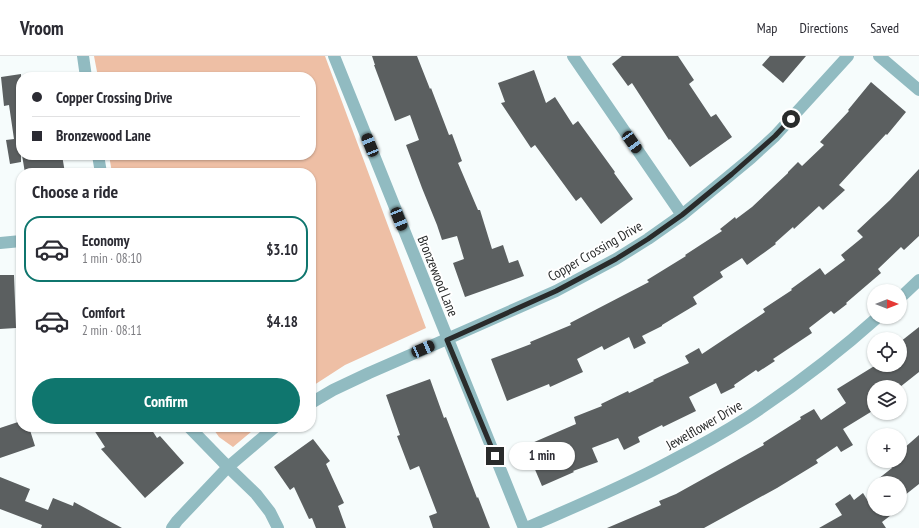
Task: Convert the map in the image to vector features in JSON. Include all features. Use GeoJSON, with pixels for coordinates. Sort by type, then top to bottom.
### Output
{"type":"FeatureCollection","features":[{"type":"Feature","properties":{"kind":"street"},"geometry":{"type":"LineString","coordinates":[[83,56],[85,72]]}},
{"type":"Feature","properties":{"kind":"street","name":"Bronzewood Lane"},"geometry":{"type":"LineString","coordinates":[[334,56],[447,340],[525,528]]}},
{"type":"Feature","properties":{"kind":"street"},"geometry":{"type":"LineString","coordinates":[[573,56],[682,215]]}},
{"type":"Feature","properties":{"kind":"street","name":"Copper Crossing Drive"},"geometry":{"type":"LineString","coordinates":[[316,400],[333,390],[363,376],[556,291],[616,259],[682,215],[751,158],[775,136],[848,56]]}},
{"type":"Feature","properties":{"kind":"street"},"geometry":{"type":"LineString","coordinates":[[879,56],[919,90]]}},
{"type":"Feature","properties":{"kind":"street"},"geometry":{"type":"LineString","coordinates":[[0,243],[16,241]]}},
{"type":"Feature","properties":{"kind":"street"},"geometry":{"type":"LineString","coordinates":[[907,291],[919,280]]}},
{"type":"Feature","properties":{"kind":"street","name":"Jewelflower Drive"},"geometry":{"type":"LineString","coordinates":[[525,528],[663,466],[747,418],[779,396],[830,357],[870,324]]}},
{"type":"Feature","properties":{"kind":"street"},"geometry":{"type":"LineString","coordinates":[[194,432],[256,494],[270,512],[278,528]]}},
{"type":"Feature","properties":{"kind":"street"},"geometry":{"type":"LineString","coordinates":[[172,528],[228,467],[269,432]]}},
{"type":"Feature","properties":{"kind":"shaded area"},"geometry":{"type":"Polygon","coordinates":[[[94,56],[325,56],[426,328],[345,365],[316,384],[316,168],[111,168],[110,160],[316,160],[316,72],[97,72],[94,56]]]}},
{"type":"Feature","properties":{"kind":"shaded area"},"geometry":{"type":"Polygon","coordinates":[[[216,432],[251,432],[233,447],[219,437],[216,432]]]}},
{"type":"Feature","properties":{"kind":"building"},"geometry":{"type":"Polygon","coordinates":[[[372,56],[417,56],[449,135],[452,134],[462,161],[458,163],[478,210],[480,210],[492,249],[503,245],[509,263],[518,260],[524,276],[465,297],[453,263],[464,259],[457,236],[442,240],[406,145],[419,140],[410,115],[395,121],[372,56]]]}},
{"type":"Feature","properties":{"kind":"building"},"geometry":{"type":"Polygon","coordinates":[[[622,56],[678,56],[694,80],[689,84],[711,117],[716,114],[732,137],[690,167],[670,139],[669,140],[632,83],[628,86],[612,64],[622,56]]]}},
{"type":"Feature","properties":{"kind":"building"},"geometry":{"type":"Polygon","coordinates":[[[770,56],[806,56],[783,83],[762,65],[770,56]]]}},
{"type":"Feature","properties":{"kind":"building"},"geometry":{"type":"Polygon","coordinates":[[[534,70],[546,103],[555,97],[573,125],[578,121],[633,199],[601,224],[581,197],[576,201],[535,145],[531,148],[501,103],[505,102],[498,83],[534,70]]]}},
{"type":"Feature","properties":{"kind":"building"},"geometry":{"type":"Polygon","coordinates":[[[16,75],[16,160],[21,160],[21,162],[10,164],[6,140],[14,139],[9,105],[4,106],[1,77],[16,75]]]}},
{"type":"Feature","properties":{"kind":"building"},"geometry":{"type":"Polygon","coordinates":[[[871,82],[906,112],[887,135],[886,134],[839,185],[845,190],[823,210],[819,206],[794,229],[793,227],[775,243],[776,244],[747,265],[742,258],[720,272],[723,277],[693,297],[697,304],[662,326],[642,336],[646,343],[634,349],[629,337],[604,350],[602,346],[577,359],[583,372],[550,387],[549,384],[507,401],[491,359],[531,344],[530,342],[571,325],[570,323],[649,282],[647,280],[686,256],[685,255],[722,231],[720,229],[735,217],[736,219],[752,207],[798,162],[802,166],[824,145],[820,142],[849,111],[848,110],[871,82]]]}},
{"type":"Feature","properties":{"kind":"building"},"geometry":{"type":"Polygon","coordinates":[[[23,160],[63,160],[64,168],[24,168],[23,160]]]}},
{"type":"Feature","properties":{"kind":"building"},"geometry":{"type":"Polygon","coordinates":[[[919,169],[919,236],[904,250],[901,247],[878,269],[881,273],[846,303],[847,304],[834,314],[831,311],[809,328],[812,333],[773,359],[775,361],[758,372],[756,370],[734,385],[735,387],[721,394],[716,383],[689,397],[696,411],[638,437],[640,442],[624,450],[618,438],[592,448],[598,462],[573,471],[574,472],[542,486],[525,446],[576,424],[574,417],[602,406],[601,404],[628,391],[629,393],[689,363],[685,356],[699,348],[702,354],[765,312],[763,309],[792,290],[791,289],[820,268],[825,275],[845,260],[841,255],[863,237],[857,231],[890,200],[919,169]]]}},
{"type":"Feature","properties":{"kind":"building"},"geometry":{"type":"Polygon","coordinates":[[[0,275],[14,275],[16,328],[0,329],[0,275]]]}},
{"type":"Feature","properties":{"kind":"building"},"geometry":{"type":"Polygon","coordinates":[[[919,327],[919,372],[907,381],[907,380],[867,380],[867,414],[843,429],[853,445],[841,452],[837,446],[816,460],[818,463],[777,488],[704,528],[607,528],[661,505],[659,501],[676,494],[764,445],[763,443],[814,409],[821,420],[846,403],[837,389],[867,371],[867,372],[907,372],[907,336],[919,327]]]}},
{"type":"Feature","properties":{"kind":"building"},"geometry":{"type":"Polygon","coordinates":[[[430,379],[444,418],[446,417],[490,528],[433,528],[429,516],[437,513],[419,466],[410,470],[397,436],[400,435],[386,395],[430,379]]]}},
{"type":"Feature","properties":{"kind":"building"},"geometry":{"type":"Polygon","coordinates":[[[16,423],[16,432],[31,432],[35,446],[0,458],[0,428],[16,423]]]}},
{"type":"Feature","properties":{"kind":"building"},"geometry":{"type":"Polygon","coordinates":[[[95,432],[153,432],[157,438],[160,436],[184,463],[145,498],[101,449],[105,447],[95,432]]]}},
{"type":"Feature","properties":{"kind":"building"},"geometry":{"type":"Polygon","coordinates":[[[919,435],[919,484],[907,493],[907,476],[882,476],[892,468],[907,468],[907,446],[919,435]]]}},
{"type":"Feature","properties":{"kind":"building"},"geometry":{"type":"Polygon","coordinates":[[[313,439],[330,461],[326,464],[344,503],[338,506],[346,528],[316,528],[312,518],[309,519],[294,487],[290,490],[274,467],[313,439]]]}},
{"type":"Feature","properties":{"kind":"building"},"geometry":{"type":"Polygon","coordinates":[[[0,477],[30,489],[25,501],[48,510],[53,498],[73,506],[74,502],[122,528],[41,528],[42,525],[0,509],[0,477]]]}},
{"type":"Feature","properties":{"kind":"building"},"geometry":{"type":"Polygon","coordinates":[[[863,493],[867,499],[867,516],[890,516],[882,522],[886,528],[819,528],[842,515],[835,504],[850,494],[854,500],[863,493]]]}},
{"type":"Feature","properties":{"kind":"route"},"geometry":{"type":"LineString","coordinates":[[495,456],[447,340],[582,278],[648,239],[682,215],[732,174],[775,136],[791,119]]}}]}
